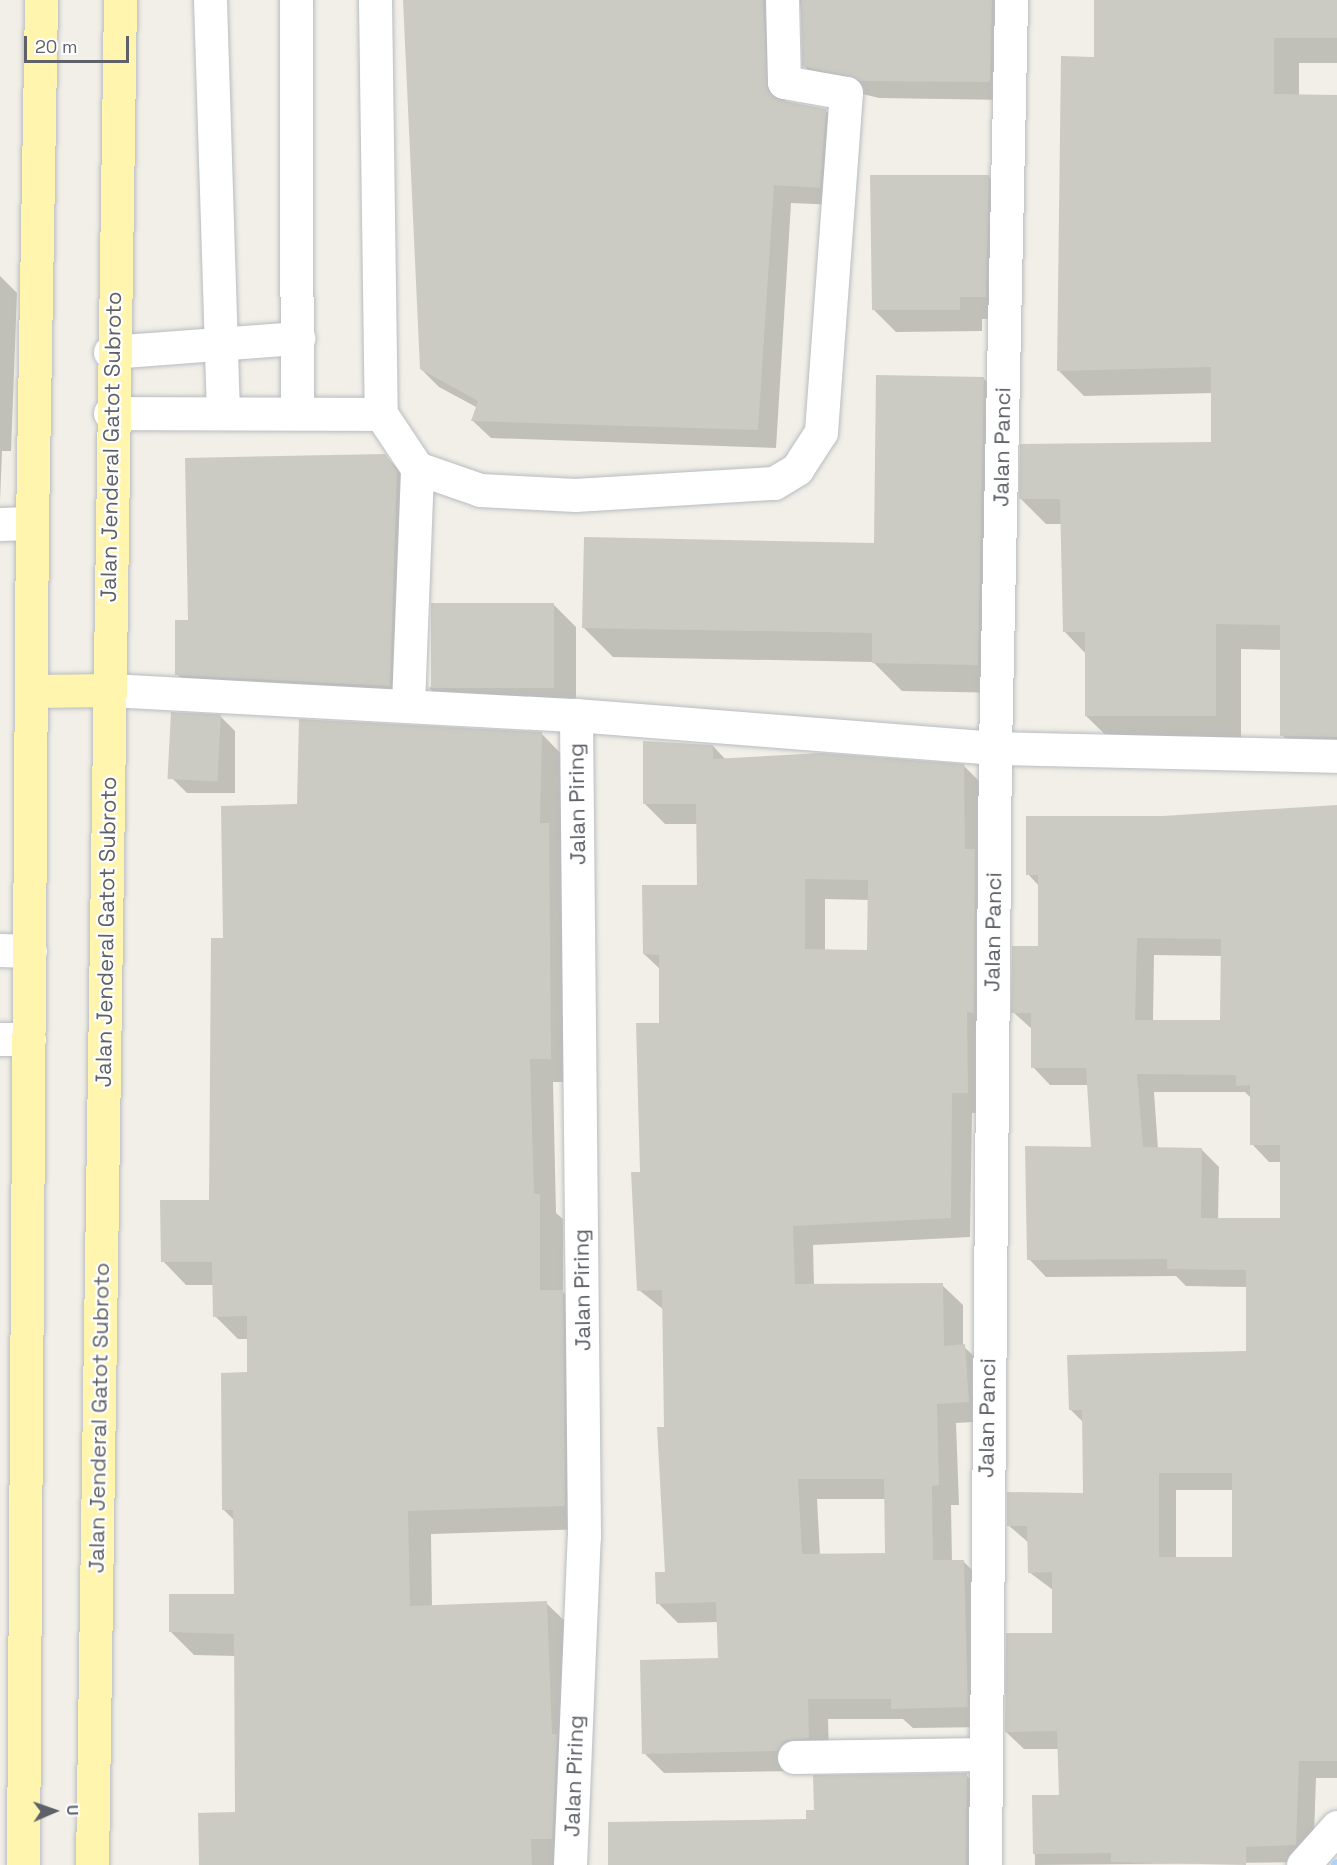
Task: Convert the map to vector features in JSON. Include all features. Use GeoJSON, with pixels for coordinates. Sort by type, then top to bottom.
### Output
{"type":"FeatureCollection","features":[{"type":"Feature","properties":{"kind":"main road"},"geometry":{"type":"LineString","coordinates":[[23,1865],[14,1039],[15,951],[34,691],[16,523],[41,0]]}},
{"type":"Feature","properties":{"kind":"main road","name":"Jalan Jenderal Gatot Subroto"},"geometry":{"type":"LineString","coordinates":[[92,1865],[110,690],[110,352],[120,0]]}},
{"type":"Feature","properties":{"kind":"main road"},"geometry":{"type":"LineString","coordinates":[[34,691],[110,690]]}},
{"type":"Feature","properties":{"kind":"street"},"geometry":{"type":"LineString","coordinates":[[210,0],[223,413]]}},
{"type":"Feature","properties":{"kind":"street"},"geometry":{"type":"LineString","coordinates":[[296,0],[297,413]]}},
{"type":"Feature","properties":{"kind":"street"},"geometry":{"type":"LineString","coordinates":[[375,0],[381,414],[417,468],[408,705]]}},
{"type":"Feature","properties":{"kind":"street"},"geometry":{"type":"LineString","coordinates":[[417,468],[480,490],[575,495],[774,483],[797,470],[821,432],[847,104],[840,88],[784,82],[782,0]]}},
{"type":"Feature","properties":{"kind":"street","name":"Jalan Panci"},"geometry":{"type":"LineString","coordinates":[[985,1865],[983,1754],[995,748],[1011,0]]}},
{"type":"Feature","properties":{"kind":"street"},"geometry":{"type":"LineString","coordinates":[[110,352],[298,338]]}},
{"type":"Feature","properties":{"kind":"street"},"geometry":{"type":"LineString","coordinates":[[110,412],[381,414]]}},
{"type":"Feature","properties":{"kind":"street"},"geometry":{"type":"LineString","coordinates":[[110,690],[576,715],[995,748],[1337,756]]}},
{"type":"Feature","properties":{"kind":"street","name":"Jalan Piring"},"geometry":{"type":"LineString","coordinates":[[570,1865],[584,1537],[576,715]]}},
{"type":"Feature","properties":{"kind":"street"},"geometry":{"type":"LineString","coordinates":[[794,1757],[983,1754]]}},
{"type":"Feature","properties":{"kind":"street"},"geometry":{"type":"LineString","coordinates":[[1303,1865],[1337,1827]]}},
{"type":"Feature","properties":{"kind":"building"},"geometry":{"type":"Polygon","coordinates":[[[403,0],[763,0],[768,91],[780,100],[826,109],[820,188],[774,185],[758,430],[471,421],[478,401],[420,369],[403,0]]]}},
{"type":"Feature","properties":{"kind":"building"},"geometry":{"type":"Polygon","coordinates":[[[801,0],[992,0],[990,82],[860,81],[802,66],[801,0]]]}},
{"type":"Feature","properties":{"kind":"building"},"geometry":{"type":"Polygon","coordinates":[[[1094,0],[1337,0],[1337,38],[1274,38],[1274,94],[1337,95],[1337,737],[1280,736],[1280,625],[1216,624],[1216,716],[1085,716],[1085,632],[1063,632],[1060,499],[1019,499],[1020,444],[1211,442],[1211,367],[1057,371],[1061,56],[1094,57],[1094,0]]]}},
{"type":"Feature","properties":{"kind":"building"},"geometry":{"type":"Polygon","coordinates":[[[870,175],[989,175],[986,297],[960,297],[960,310],[872,310],[870,175]]]}},
{"type":"Feature","properties":{"kind":"building"},"geometry":{"type":"Polygon","coordinates":[[[876,375],[984,377],[978,665],[872,663],[872,633],[582,628],[584,537],[874,543],[876,375]]]}},
{"type":"Feature","properties":{"kind":"building"},"geometry":{"type":"Polygon","coordinates":[[[385,454],[397,471],[390,686],[175,675],[175,620],[188,620],[185,458],[385,454]]]}},
{"type":"Feature","properties":{"kind":"building"},"geometry":{"type":"Polygon","coordinates":[[[431,603],[554,603],[554,688],[431,688],[431,603]]]}},
{"type":"Feature","properties":{"kind":"building"},"geometry":{"type":"Polygon","coordinates":[[[171,712],[221,715],[217,782],[167,779],[171,712]]]}},
{"type":"Feature","properties":{"kind":"building"},"geometry":{"type":"Polygon","coordinates":[[[299,719],[542,732],[540,823],[549,823],[551,1059],[530,1059],[534,1194],[540,1194],[540,1290],[563,1290],[565,1506],[408,1511],[410,1606],[547,1601],[552,1734],[557,1734],[552,1839],[531,1839],[532,1865],[199,1865],[198,1813],[235,1812],[234,1634],[169,1632],[169,1594],[234,1594],[233,1510],[222,1510],[221,1373],[247,1372],[247,1316],[213,1317],[212,1262],[161,1262],[160,1200],[209,1200],[211,938],[223,938],[221,806],[297,804],[299,719]]]}},
{"type":"Feature","properties":{"kind":"building"},"geometry":{"type":"Polygon","coordinates":[[[643,741],[713,745],[713,759],[821,753],[964,764],[965,849],[975,849],[974,1013],[967,1012],[968,1093],[952,1093],[951,1218],[793,1226],[795,1284],[943,1283],[944,1346],[965,1344],[969,1402],[937,1404],[939,1485],[932,1486],[933,1560],[964,1560],[968,1707],[891,1709],[891,1699],[808,1699],[809,1738],[785,1741],[777,1751],[642,1754],[640,1660],[718,1658],[716,1602],[656,1604],[655,1572],[665,1572],[657,1427],[664,1427],[662,1290],[637,1291],[631,1172],[640,1172],[636,1023],[659,1023],[659,955],[643,954],[642,885],[697,885],[696,804],[643,804],[643,741]],[[805,879],[805,949],[867,950],[868,880],[805,879]],[[798,1479],[802,1554],[885,1553],[884,1479],[798,1479]]]}},
{"type":"Feature","properties":{"kind":"building"},"geometry":{"type":"Polygon","coordinates":[[[1337,805],[1337,1761],[1299,1761],[1296,1845],[1246,1847],[1246,1865],[1111,1862],[1111,1853],[1033,1854],[1032,1795],[1059,1795],[1057,1731],[1005,1732],[1006,1633],[1052,1633],[1052,1572],[1028,1573],[1027,1526],[1007,1526],[1007,1492],[1083,1493],[1082,1410],[1069,1410],[1067,1355],[1246,1351],[1246,1270],[1167,1269],[1167,1259],[1027,1260],[1025,1146],[1091,1147],[1086,1068],[1031,1068],[1031,1013],[1011,1013],[1012,946],[1038,946],[1038,875],[1026,875],[1026,816],[1163,816],[1337,805]],[[1137,938],[1135,1020],[1220,1020],[1221,939],[1137,938]],[[1137,1074],[1143,1147],[1202,1148],[1201,1218],[1280,1218],[1280,1145],[1250,1145],[1250,1085],[1236,1086],[1236,1075],[1137,1074]],[[1159,1473],[1159,1557],[1232,1557],[1232,1473],[1159,1473]]]}},
{"type":"Feature","properties":{"kind":"building"},"geometry":{"type":"Polygon","coordinates":[[[967,1773],[966,1865],[608,1865],[608,1822],[806,1819],[806,1810],[814,1810],[813,1775],[967,1773]]]}}]}
